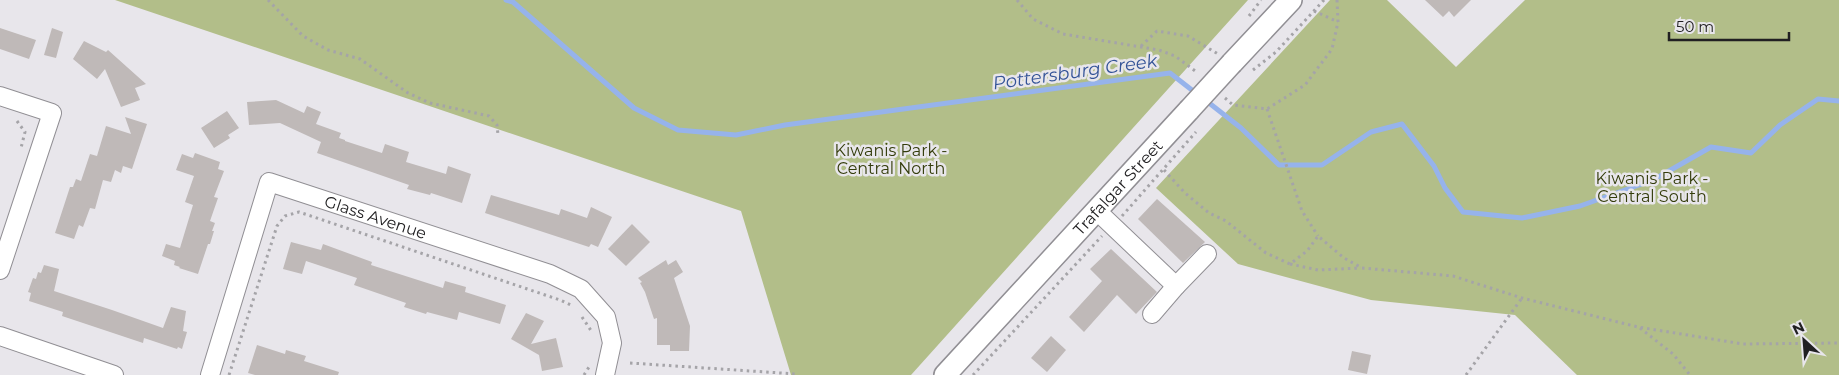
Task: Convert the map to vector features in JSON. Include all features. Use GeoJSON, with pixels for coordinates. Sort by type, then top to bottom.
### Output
{"type":"FeatureCollection","features":[{"type":"Feature","properties":{"kind":"main road","name":"Trafalgar Street"},"geometry":{"type":"LineString","coordinates":[[945,375],[1097,211],[1195,118],[1233,64],[1291,0]]}},
{"type":"Feature","properties":{"kind":"street"},"geometry":{"type":"LineString","coordinates":[[0,96],[52,113],[0,270]]}},
{"type":"Feature","properties":{"kind":"street","name":"Glass Avenue"},"geometry":{"type":"LineString","coordinates":[[210,375],[269,182],[550,274],[581,289],[606,317],[612,343],[605,375]]}},
{"type":"Feature","properties":{"kind":"street"},"geometry":{"type":"LineString","coordinates":[[1097,211],[1176,286]]}},
{"type":"Feature","properties":{"kind":"street"},"geometry":{"type":"LineString","coordinates":[[1152,314],[1207,254]]}},
{"type":"Feature","properties":{"kind":"street"},"geometry":{"type":"LineString","coordinates":[[0,336],[114,375]]}},
{"type":"Feature","properties":{"kind":"path"},"geometry":{"type":"LineString","coordinates":[[268,0],[303,36],[328,50],[360,59],[408,93],[430,103],[489,116],[497,125],[498,135]]}},
{"type":"Feature","properties":{"kind":"path"},"geometry":{"type":"LineString","coordinates":[[1017,0],[1033,19],[1063,34],[1159,50],[1175,56],[1204,79]]}},
{"type":"Feature","properties":{"kind":"path"},"geometry":{"type":"LineString","coordinates":[[1140,46],[1157,31],[1188,36],[1233,64],[1276,52],[1324,0]]}},
{"type":"Feature","properties":{"kind":"path"},"geometry":{"type":"LineString","coordinates":[[1218,92],[1233,105],[1267,109],[1304,86],[1332,48],[1338,22],[1337,0]]}},
{"type":"Feature","properties":{"kind":"path"},"geometry":{"type":"LineString","coordinates":[[1313,11],[1338,22]]}},
{"type":"Feature","properties":{"kind":"path"},"geometry":{"type":"LineString","coordinates":[[1267,109],[1273,132],[1302,211],[1318,236],[1344,258],[1362,268]]}},
{"type":"Feature","properties":{"kind":"path"},"geometry":{"type":"LineString","coordinates":[[10,118],[18,121],[25,132],[19,153]]}},
{"type":"Feature","properties":{"kind":"path"},"geometry":{"type":"LineString","coordinates":[[973,375],[1164,170],[1195,118]]}},
{"type":"Feature","properties":{"kind":"path"},"geometry":{"type":"LineString","coordinates":[[1164,170],[1184,193],[1209,213],[1226,220],[1266,254],[1290,264],[1318,270],[1362,268],[1453,276],[1522,298],[1638,327],[1743,344],[1839,343]]}},
{"type":"Feature","properties":{"kind":"path"},"geometry":{"type":"LineString","coordinates":[[230,375],[277,226],[285,216],[300,212],[574,306]]}},
{"type":"Feature","properties":{"kind":"path"},"geometry":{"type":"LineString","coordinates":[[1290,264],[1307,250],[1318,236]]}},
{"type":"Feature","properties":{"kind":"path"},"geometry":{"type":"LineString","coordinates":[[1466,375],[1522,298]]}},
{"type":"Feature","properties":{"kind":"path"},"geometry":{"type":"LineString","coordinates":[[579,313],[593,333]]}},
{"type":"Feature","properties":{"kind":"path"},"geometry":{"type":"LineString","coordinates":[[1638,327],[1673,354],[1690,375]]}},
{"type":"Feature","properties":{"kind":"path"},"geometry":{"type":"LineString","coordinates":[[584,375],[592,362]]}},
{"type":"Feature","properties":{"kind":"path"},"geometry":{"type":"LineString","coordinates":[[630,363],[796,375]]}},
{"type":"Feature","properties":{"kind":"green space","name":"Kiwanis Park - Central North"},"geometry":{"type":"Polygon","coordinates":[[[115,0],[1248,0],[911,375],[791,375],[741,211],[115,0]]]}},
{"type":"Feature","properties":{"kind":"green space","name":"Kiwanis Park - Central South"},"geometry":{"type":"Polygon","coordinates":[[[1330,0],[1387,0],[1456,67],[1525,0],[1839,0],[1839,375],[1577,375],[1515,315],[1371,300],[1238,264],[1156,188],[1330,0]]]}},
{"type":"Feature","properties":{"kind":"building"},"geometry":{"type":"Polygon","coordinates":[[[1425,0],[1471,0],[1454,17],[1449,11],[1443,17],[1425,0]]]}},
{"type":"Feature","properties":{"kind":"building"},"geometry":{"type":"Polygon","coordinates":[[[0,28],[36,40],[29,59],[0,49],[0,28]]]}},
{"type":"Feature","properties":{"kind":"building"},"geometry":{"type":"Polygon","coordinates":[[[52,28],[63,32],[56,58],[44,55],[52,28]]]}},
{"type":"Feature","properties":{"kind":"building"},"geometry":{"type":"Polygon","coordinates":[[[84,41],[106,52],[108,50],[146,84],[135,88],[140,100],[121,107],[105,69],[97,79],[73,59],[84,41]]]}},
{"type":"Feature","properties":{"kind":"building"},"geometry":{"type":"Polygon","coordinates":[[[276,100],[304,113],[307,106],[321,112],[316,124],[341,133],[339,138],[345,141],[382,153],[385,144],[409,152],[406,162],[446,174],[448,166],[471,174],[462,203],[431,193],[430,195],[407,189],[409,185],[317,153],[321,142],[280,123],[249,125],[247,102],[276,100]]]}},
{"type":"Feature","properties":{"kind":"building"},"geometry":{"type":"Polygon","coordinates":[[[227,111],[239,128],[228,135],[230,138],[214,148],[201,128],[227,111]]]}},
{"type":"Feature","properties":{"kind":"building"},"geometry":{"type":"Polygon","coordinates":[[[125,117],[147,124],[132,169],[123,166],[121,173],[115,170],[111,182],[103,180],[95,209],[90,208],[83,227],[79,225],[74,239],[55,233],[70,187],[73,187],[76,179],[81,181],[90,154],[97,156],[106,126],[131,134],[125,117]]]}},
{"type":"Feature","properties":{"kind":"building"},"geometry":{"type":"Polygon","coordinates":[[[195,153],[220,162],[218,169],[224,171],[214,197],[218,198],[210,221],[215,223],[212,231],[214,231],[198,274],[179,268],[174,265],[175,261],[162,256],[166,244],[180,248],[193,205],[185,202],[194,176],[176,170],[182,154],[193,158],[195,153]]]}},
{"type":"Feature","properties":{"kind":"building"},"geometry":{"type":"Polygon","coordinates":[[[491,195],[559,215],[561,209],[587,218],[591,207],[612,217],[598,247],[591,244],[589,247],[485,213],[491,195]]]}},
{"type":"Feature","properties":{"kind":"building"},"geometry":{"type":"Polygon","coordinates":[[[1157,199],[1205,242],[1183,263],[1138,219],[1157,199]]]}},
{"type":"Feature","properties":{"kind":"building"},"geometry":{"type":"Polygon","coordinates":[[[632,224],[650,242],[626,266],[608,249],[632,224]]]}},
{"type":"Feature","properties":{"kind":"building"},"geometry":{"type":"Polygon","coordinates":[[[291,242],[321,250],[323,244],[372,262],[371,265],[443,288],[445,281],[466,287],[465,292],[506,305],[500,324],[459,312],[457,320],[427,312],[426,314],[404,307],[406,303],[354,285],[357,278],[306,261],[302,274],[283,269],[291,242]]]}},
{"type":"Feature","properties":{"kind":"building"},"geometry":{"type":"Polygon","coordinates":[[[1111,249],[1157,292],[1136,314],[1117,295],[1084,332],[1069,317],[1102,281],[1090,269],[1111,249]]]}},
{"type":"Feature","properties":{"kind":"building"},"geometry":{"type":"Polygon","coordinates":[[[666,260],[668,265],[676,260],[683,272],[674,278],[690,326],[689,351],[670,351],[670,345],[657,345],[657,318],[654,319],[640,283],[642,282],[638,278],[666,260]]]}},
{"type":"Feature","properties":{"kind":"building"},"geometry":{"type":"Polygon","coordinates":[[[44,265],[59,269],[54,291],[163,328],[171,307],[186,311],[183,331],[187,332],[182,349],[144,338],[143,343],[62,316],[63,312],[29,301],[31,293],[28,292],[33,278],[36,279],[38,272],[41,273],[44,265]]]}},
{"type":"Feature","properties":{"kind":"building"},"geometry":{"type":"Polygon","coordinates":[[[526,313],[544,321],[531,344],[556,338],[563,367],[542,371],[539,355],[511,339],[526,313]]]}},
{"type":"Feature","properties":{"kind":"building"},"geometry":{"type":"Polygon","coordinates":[[[1051,336],[1066,350],[1047,372],[1031,358],[1051,336]]]}},
{"type":"Feature","properties":{"kind":"building"},"geometry":{"type":"Polygon","coordinates":[[[257,345],[285,354],[286,350],[306,356],[304,361],[339,372],[338,375],[255,375],[248,373],[257,345]]]}},
{"type":"Feature","properties":{"kind":"building"},"geometry":{"type":"Polygon","coordinates":[[[1352,351],[1371,355],[1367,374],[1348,370],[1352,351]]]}},
{"type":"Feature","properties":{"kind":"waterway","name":"Pottersburg Creek"},"geometry":{"type":"LineString","coordinates":[[506,0],[513,2],[634,108],[678,130],[736,135],[785,125],[1170,73],[1197,94]]}},
{"type":"Feature","properties":{"kind":"waterway","name":"Pottersburg Creek"},"geometry":{"type":"LineString","coordinates":[[1204,99],[1241,128],[1279,165],[1322,165],[1371,132],[1402,124],[1434,166],[1445,188],[1463,212],[1522,218],[1580,206],[1653,180],[1711,147],[1751,153],[1780,125],[1818,99],[1839,101]]}}]}
